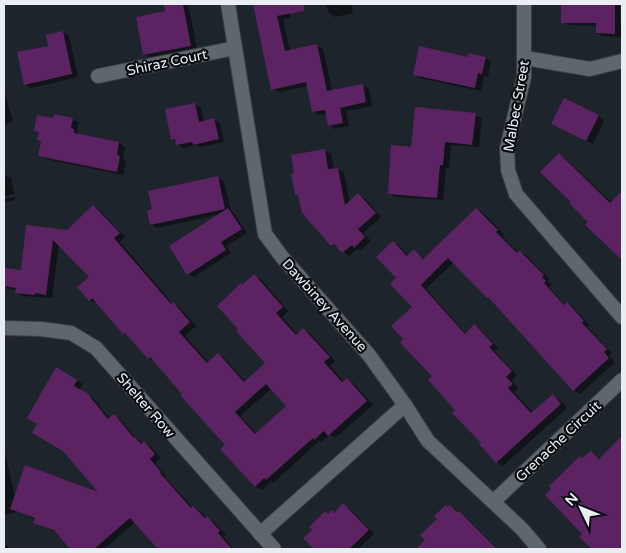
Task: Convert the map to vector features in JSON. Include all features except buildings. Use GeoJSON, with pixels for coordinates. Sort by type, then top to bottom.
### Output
{"type":"FeatureCollection","features":[{"type":"Feature","properties":{"kind":"street","name":"Dawbiney Avenue"},"geometry":{"type":"LineString","coordinates":[[228,4],[265,234],[369,355],[428,441],[522,530],[539,549]]}},
{"type":"Feature","properties":{"kind":"street","name":"Malbec Street"},"geometry":{"type":"LineString","coordinates":[[524,4],[524,77],[507,148],[508,170],[516,194],[622,317]]}},
{"type":"Feature","properties":{"kind":"street","name":"Shiraz Court"},"geometry":{"type":"LineString","coordinates":[[98,76],[236,48]]}},
{"type":"Feature","properties":{"kind":"street"},"geometry":{"type":"LineString","coordinates":[[525,58],[590,69],[622,61]]}},
{"type":"Feature","properties":{"kind":"street","name":"Shelter Row"},"geometry":{"type":"LineString","coordinates":[[4,328],[41,329],[71,333],[96,348],[274,549]]}},
{"type":"Feature","properties":{"kind":"street","name":"Grenache Circuit"},"geometry":{"type":"LineString","coordinates":[[493,502],[622,380]]}},
{"type":"Feature","properties":{"kind":"street"},"geometry":{"type":"LineString","coordinates":[[260,534],[405,405]]}}]}
